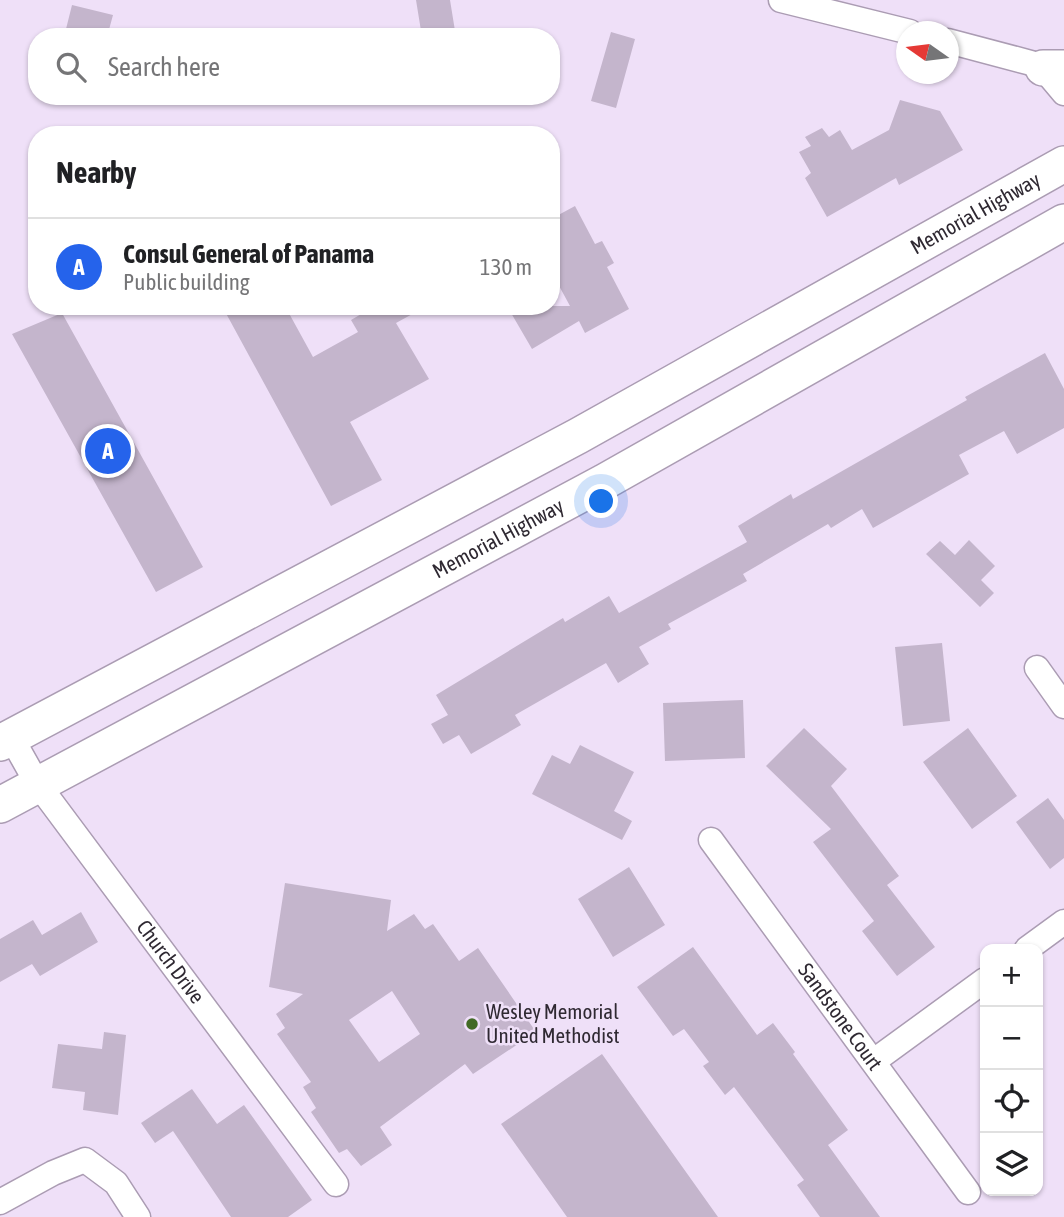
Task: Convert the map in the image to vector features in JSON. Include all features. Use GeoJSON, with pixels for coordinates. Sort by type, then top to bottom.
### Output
{"type":"FeatureCollection","features":[{"type":"Feature","properties":{"kind":"main road","name":"Memorial Highway"},"geometry":{"type":"LineString","coordinates":[[6,740],[578,436],[1064,164]]}},
{"type":"Feature","properties":{"kind":"main road","name":"Memorial Highway"},"geometry":{"type":"LineString","coordinates":[[0,805],[604,482],[1064,222]]}},
{"type":"Feature","properties":{"kind":"street"},"geometry":{"type":"LineString","coordinates":[[781,0],[896,29]]}},
{"type":"Feature","properties":{"kind":"street"},"geometry":{"type":"LineString","coordinates":[[959,44],[1019,59],[1057,76]]}},
{"type":"Feature","properties":{"kind":"street"},"geometry":{"type":"LineString","coordinates":[[1037,668],[1064,706]]}},
{"type":"Feature","properties":{"kind":"street","name":"Church Drive"},"geometry":{"type":"LineString","coordinates":[[6,740],[336,1184]]}},
{"type":"Feature","properties":{"kind":"street","name":"Sandstone Court"},"geometry":{"type":"LineString","coordinates":[[711,841],[968,1192]]}},
{"type":"Feature","properties":{"kind":"street"},"geometry":{"type":"LineString","coordinates":[[1034,944],[1064,922]]}},
{"type":"Feature","properties":{"kind":"street"},"geometry":{"type":"LineString","coordinates":[[874,1061],[980,984]]}},
{"type":"Feature","properties":{"kind":"street"},"geometry":{"type":"LineString","coordinates":[[0,1202],[53,1172],[85,1160],[116,1184],[138,1217]]}},
{"type":"Feature","properties":{"kind":"building"},"geometry":{"type":"Polygon","coordinates":[[[416,0],[450,0],[455,28],[421,28],[416,0]]]}},
{"type":"Feature","properties":{"kind":"building"},"geometry":{"type":"Polygon","coordinates":[[[72,5],[113,15],[109,28],[66,28],[72,5]]]}},
{"type":"Feature","properties":{"kind":"building"},"geometry":{"type":"Polygon","coordinates":[[[611,32],[635,39],[616,108],[591,101],[611,32]]]}},
{"type":"Feature","properties":{"kind":"building"},"geometry":{"type":"Polygon","coordinates":[[[900,100],[940,111],[963,150],[899,185],[896,178],[827,217],[805,178],[811,173],[799,152],[811,146],[805,137],[822,128],[829,137],[840,130],[852,150],[889,130],[900,100]]]}},
{"type":"Feature","properties":{"kind":"building"},"geometry":{"type":"Polygon","coordinates":[[[575,206],[595,244],[602,241],[614,263],[607,267],[629,309],[585,333],[579,321],[532,349],[512,315],[560,315],[560,306],[570,306],[560,288],[560,214],[575,206]]]}},
{"type":"Feature","properties":{"kind":"building"},"geometry":{"type":"Polygon","coordinates":[[[63,315],[203,567],[156,592],[12,334],[63,315]]]}},
{"type":"Feature","properties":{"kind":"building"},"geometry":{"type":"Polygon","coordinates":[[[227,315],[290,315],[313,357],[358,332],[351,320],[360,315],[411,315],[396,323],[429,379],[350,422],[382,480],[331,506],[227,315]]]}},
{"type":"Feature","properties":{"kind":"building"},"geometry":{"type":"Polygon","coordinates":[[[1045,353],[1064,389],[1064,428],[1017,454],[1004,431],[959,455],[969,474],[873,528],[862,509],[831,528],[828,524],[743,574],[747,581],[668,624],[671,629],[639,647],[649,664],[618,683],[606,663],[515,715],[521,725],[471,754],[459,735],[443,744],[431,724],[448,715],[436,695],[563,618],[565,622],[609,596],[619,613],[747,542],[738,526],[791,494],[793,499],[1045,353]]]}},
{"type":"Feature","properties":{"kind":"building"},"geometry":{"type":"Polygon","coordinates":[[[969,540],[995,566],[981,580],[994,593],[980,607],[926,554],[940,541],[955,555],[969,540]]]}},
{"type":"Feature","properties":{"kind":"building"},"geometry":{"type":"Polygon","coordinates":[[[942,643],[950,721],[903,726],[895,647],[942,643]]]}},
{"type":"Feature","properties":{"kind":"building"},"geometry":{"type":"Polygon","coordinates":[[[743,700],[745,758],[665,761],[663,703],[743,700]]]}},
{"type":"Feature","properties":{"kind":"building"},"geometry":{"type":"Polygon","coordinates":[[[804,728],[847,769],[831,786],[899,876],[887,885],[935,947],[897,976],[862,931],[874,921],[813,842],[831,829],[766,766],[804,728]]]}},
{"type":"Feature","properties":{"kind":"building"},"geometry":{"type":"Polygon","coordinates":[[[968,728],[1017,796],[972,829],[923,762],[968,728]]]}},
{"type":"Feature","properties":{"kind":"building"},"geometry":{"type":"Polygon","coordinates":[[[580,745],[634,772],[614,811],[632,821],[622,840],[532,794],[552,755],[570,764],[580,745]]]}},
{"type":"Feature","properties":{"kind":"building"},"geometry":{"type":"Polygon","coordinates":[[[1048,798],[1064,820],[1064,858],[1050,869],[1016,822],[1048,798]]]}},
{"type":"Feature","properties":{"kind":"building"},"geometry":{"type":"Polygon","coordinates":[[[629,867],[665,925],[613,957],[578,899],[629,867]]]}},
{"type":"Feature","properties":{"kind":"building","name":"Wesley Memorial United Methodist"},"geometry":{"type":"Polygon","coordinates":[[[285,883],[391,900],[387,931],[414,914],[425,929],[433,924],[459,961],[478,948],[536,1032],[473,1074],[465,1064],[380,1127],[392,1145],[361,1166],[347,1149],[339,1153],[311,1112],[316,1108],[303,1087],[311,1082],[277,1034],[285,1028],[276,1014],[303,994],[269,987],[285,883]],[[392,991],[349,1020],[379,1062],[420,1034],[392,991]]]}},
{"type":"Feature","properties":{"kind":"building"},"geometry":{"type":"Polygon","coordinates":[[[81,912],[98,942],[40,976],[32,964],[0,982],[0,939],[33,920],[42,935],[81,912]]]}},
{"type":"Feature","properties":{"kind":"building"},"geometry":{"type":"Polygon","coordinates":[[[693,947],[757,1035],[773,1023],[795,1052],[793,1054],[848,1130],[828,1145],[880,1217],[820,1217],[797,1185],[804,1180],[734,1087],[725,1095],[703,1066],[709,1062],[684,1029],[673,1036],[637,987],[693,947]]]}},
{"type":"Feature","properties":{"kind":"building"},"geometry":{"type":"Polygon","coordinates":[[[104,1032],[126,1035],[118,1115],[83,1110],[85,1092],[52,1088],[58,1044],[102,1049],[104,1032]]]}},
{"type":"Feature","properties":{"kind":"building"},"geometry":{"type":"Polygon","coordinates":[[[602,1054],[718,1217],[567,1217],[501,1124],[602,1054]]]}},
{"type":"Feature","properties":{"kind":"building"},"geometry":{"type":"Polygon","coordinates":[[[192,1089],[217,1124],[244,1105],[312,1200],[288,1217],[231,1217],[173,1131],[155,1143],[141,1123],[192,1089]]]}},
{"type":"Feature","properties":{"kind":"place","name":"Consul General of Panama"},"geometry":{"type":"Point","coordinates":[108,451]}},
{"type":"Feature","properties":{"kind":"place","name":"Wesley Memorial United Methodist"},"geometry":{"type":"Point","coordinates":[472,1024]}}]}
